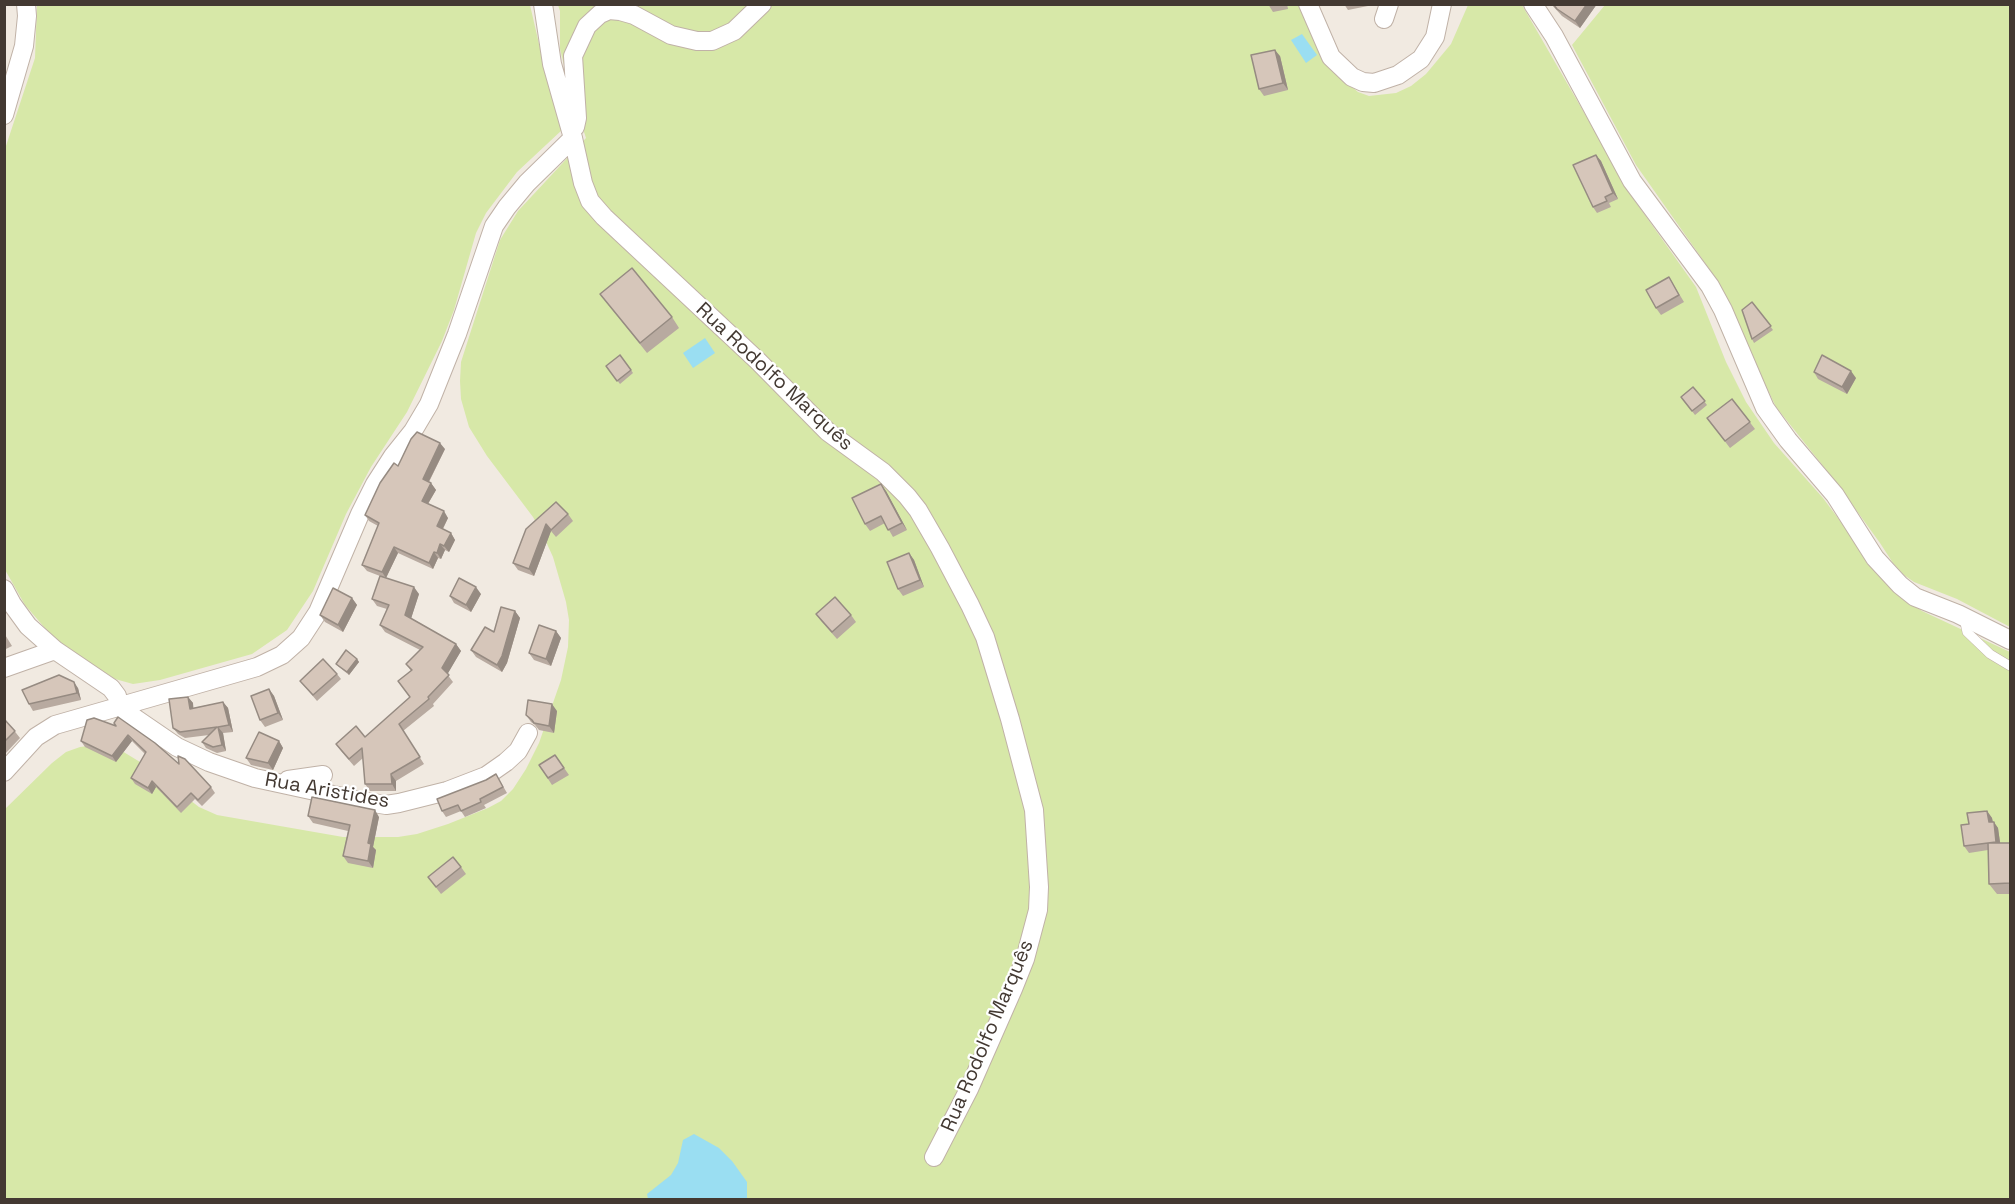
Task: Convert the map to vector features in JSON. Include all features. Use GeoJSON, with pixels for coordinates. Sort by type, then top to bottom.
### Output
{"type":"FeatureCollection","features":[{"type":"Feature","properties":{"kind":"street"},"geometry":{"type":"LineString","coordinates":[[4,115],[24,46],[26,4]]}},
{"type":"Feature","properties":{"kind":"street","name":"Rua Rodolfo Marquês"},"geometry":{"type":"LineString","coordinates":[[543,4],[552,64],[586,192],[597,210],[758,361],[828,432],[883,472],[907,496],[940,548],[985,637],[1034,810],[1039,887],[1038,910],[1025,959],[1013,989],[969,1089],[934,1157]]}},
{"type":"Feature","properties":{"kind":"street"},"geometry":{"type":"LineString","coordinates":[[4,772],[25,748],[45,730],[55,725],[257,667],[282,655],[301,638],[318,612],[375,484],[413,431],[429,404],[457,334],[494,226],[531,178],[573,138],[577,118],[573,56],[587,26],[600,14],[609,10],[620,11],[634,15],[671,35],[697,41],[712,41],[734,31],[762,4]]}},
{"type":"Feature","properties":{"kind":"street"},"geometry":{"type":"LineString","coordinates":[[1308,4],[1330,57],[1352,77],[1374,83],[1398,75],[1421,59],[1435,36],[1442,4]]}},
{"type":"Feature","properties":{"kind":"street"},"geometry":{"type":"LineString","coordinates":[[1533,4],[1554,36],[1632,181],[1710,286],[1766,408],[1788,440],[1835,495],[1875,558],[1915,597],[1964,617],[2010,640]]}},
{"type":"Feature","properties":{"kind":"street"},"geometry":{"type":"LineString","coordinates":[[4,589],[28,626],[55,650],[111,688],[117,696],[120,708]]}},
{"type":"Feature","properties":{"kind":"street"},"geometry":{"type":"LineString","coordinates":[[4,668],[55,650]]}},
{"type":"Feature","properties":{"kind":"street","name":"Rua Aristides"},"geometry":{"type":"LineString","coordinates":[[120,708],[177,747],[209,762],[248,776],[386,805],[415,801],[466,784],[496,770],[518,751],[528,732]]}},
{"type":"Feature","properties":{"kind":"street"},"geometry":{"type":"LineString","coordinates":[[278,782],[323,775]]}},
{"type":"Feature","properties":{"kind":"lane"},"geometry":{"type":"LineString","coordinates":[[1964,617],[1967,632],[1990,654],[2010,666]]}},
{"type":"Feature","properties":{"kind":"green space"},"geometry":{"type":"Polygon","coordinates":[[[37,5],[530,5],[549,87],[562,130],[517,172],[486,213],[476,233],[454,310],[442,341],[407,412],[371,467],[346,514],[313,591],[287,630],[252,654],[160,680],[133,684],[115,679],[66,648],[51,635],[25,605],[4,568],[4,152],[35,58],[37,5]]]}},
{"type":"Feature","properties":{"kind":"green space"},"geometry":{"type":"Polygon","coordinates":[[[558,5],[1301,5],[1337,74],[1358,92],[1369,96],[1396,93],[1411,86],[1426,74],[1451,44],[1468,5],[1522,5],[1635,201],[1696,287],[1726,362],[1746,402],[1774,443],[1823,498],[1855,541],[1903,598],[1922,611],[2010,652],[2010,1199],[5,1199],[4,810],[52,763],[66,752],[80,747],[122,751],[199,807],[217,815],[343,837],[398,837],[417,834],[448,824],[501,801],[513,789],[539,743],[561,680],[568,647],[569,620],[566,602],[553,557],[543,535],[533,517],[487,456],[469,427],[461,399],[460,381],[461,362],[500,240],[518,211],[586,138],[560,49],[558,5]]]}},
{"type":"Feature","properties":{"kind":"green space"},"geometry":{"type":"Polygon","coordinates":[[[1605,5],[2010,5],[2010,627],[1957,599],[1914,582],[1904,575],[1835,481],[1776,407],[1710,270],[1636,165],[1572,45],[1605,5]]]}},
{"type":"Feature","properties":{"kind":"water"},"geometry":{"type":"Polygon","coordinates":[[[1302,34],[1317,55],[1306,63],[1291,40],[1302,34]]]}},
{"type":"Feature","properties":{"kind":"water"},"geometry":{"type":"Polygon","coordinates":[[[705,338],[715,353],[693,368],[683,353],[705,338]]]}},
{"type":"Feature","properties":{"kind":"water"},"geometry":{"type":"Polygon","coordinates":[[[694,1134],[719,1148],[732,1161],[747,1182],[747,1199],[648,1199],[647,1194],[671,1175],[678,1163],[683,1140],[694,1134]]]}},
{"type":"Feature","properties":{"kind":"building"},"geometry":{"type":"Polygon","coordinates":[[[1553,4],[1587,4],[1575,21],[1553,4]]]}},
{"type":"Feature","properties":{"kind":"building"},"geometry":{"type":"Polygon","coordinates":[[[1275,50],[1283,83],[1259,89],[1251,55],[1275,50]]]}},
{"type":"Feature","properties":{"kind":"building"},"geometry":{"type":"Polygon","coordinates":[[[1596,155],[1613,193],[1605,197],[1607,201],[1593,207],[1573,165],[1596,155]]]}},
{"type":"Feature","properties":{"kind":"building"},"geometry":{"type":"Polygon","coordinates":[[[632,268],[672,317],[640,343],[600,294],[632,268]]]}},
{"type":"Feature","properties":{"kind":"building"},"geometry":{"type":"Polygon","coordinates":[[[1669,277],[1679,295],[1656,308],[1646,290],[1669,277]]]}},
{"type":"Feature","properties":{"kind":"building"},"geometry":{"type":"Polygon","coordinates":[[[1752,302],[1771,326],[1752,339],[1742,310],[1752,302]]]}},
{"type":"Feature","properties":{"kind":"building"},"geometry":{"type":"Polygon","coordinates":[[[620,355],[631,370],[617,381],[606,366],[620,355]]]}},
{"type":"Feature","properties":{"kind":"building"},"geometry":{"type":"Polygon","coordinates":[[[1822,355],[1851,371],[1842,387],[1814,372],[1822,355]]]}},
{"type":"Feature","properties":{"kind":"building"},"geometry":{"type":"Polygon","coordinates":[[[1693,387],[1705,401],[1692,411],[1681,397],[1693,387]]]}},
{"type":"Feature","properties":{"kind":"building"},"geometry":{"type":"Polygon","coordinates":[[[1732,399],[1750,422],[1725,441],[1707,418],[1732,399]]]}},
{"type":"Feature","properties":{"kind":"building"},"geometry":{"type":"Polygon","coordinates":[[[417,432],[440,443],[423,479],[431,483],[422,501],[444,511],[437,526],[451,533],[444,546],[440,544],[437,553],[434,552],[429,563],[394,547],[382,572],[362,565],[379,523],[365,515],[380,483],[394,463],[398,466],[411,439],[417,432]]]}},
{"type":"Feature","properties":{"kind":"building"},"geometry":{"type":"Polygon","coordinates":[[[881,484],[902,523],[888,530],[881,516],[865,524],[852,498],[881,484]]]}},
{"type":"Feature","properties":{"kind":"building"},"geometry":{"type":"Polygon","coordinates":[[[556,502],[568,514],[551,530],[546,524],[529,569],[513,563],[526,529],[556,502]]]}},
{"type":"Feature","properties":{"kind":"building"},"geometry":{"type":"Polygon","coordinates":[[[909,553],[920,580],[898,589],[887,562],[909,553]]]}},
{"type":"Feature","properties":{"kind":"building"},"geometry":{"type":"Polygon","coordinates":[[[380,576],[414,587],[405,615],[456,644],[442,668],[449,675],[428,697],[429,699],[399,724],[420,757],[391,774],[392,784],[365,784],[362,748],[349,759],[336,744],[356,726],[365,737],[410,697],[398,681],[412,670],[406,664],[423,647],[380,625],[389,605],[372,599],[380,576]]]}},
{"type":"Feature","properties":{"kind":"building"},"geometry":{"type":"Polygon","coordinates":[[[459,578],[476,587],[466,605],[450,596],[459,578]]]}},
{"type":"Feature","properties":{"kind":"building"},"geometry":{"type":"Polygon","coordinates":[[[333,588],[352,598],[338,625],[320,615],[333,588]]]}},
{"type":"Feature","properties":{"kind":"building"},"geometry":{"type":"Polygon","coordinates":[[[835,597],[851,615],[832,632],[816,614],[835,597]]]}},
{"type":"Feature","properties":{"kind":"building"},"geometry":{"type":"Polygon","coordinates":[[[501,607],[515,611],[502,656],[497,665],[471,650],[485,627],[494,632],[501,607]]]}},
{"type":"Feature","properties":{"kind":"building"},"geometry":{"type":"Polygon","coordinates":[[[539,625],[556,631],[546,659],[529,653],[539,625]]]}},
{"type":"Feature","properties":{"kind":"building"},"geometry":{"type":"Polygon","coordinates":[[[346,650],[357,659],[347,672],[336,664],[346,650]]]}},
{"type":"Feature","properties":{"kind":"building"},"geometry":{"type":"Polygon","coordinates":[[[323,659],[337,674],[313,695],[300,681],[323,659]]]}},
{"type":"Feature","properties":{"kind":"building"},"geometry":{"type":"Polygon","coordinates":[[[59,675],[74,682],[77,693],[29,704],[22,690],[59,675]]]}},
{"type":"Feature","properties":{"kind":"building"},"geometry":{"type":"Polygon","coordinates":[[[269,689],[278,713],[260,720],[251,696],[269,689]]]}},
{"type":"Feature","properties":{"kind":"building"},"geometry":{"type":"Polygon","coordinates":[[[188,697],[190,709],[223,702],[229,725],[218,727],[222,745],[213,747],[202,742],[217,727],[180,732],[173,728],[169,699],[188,697]]]}},
{"type":"Feature","properties":{"kind":"building"},"geometry":{"type":"Polygon","coordinates":[[[528,700],[552,704],[549,726],[534,723],[526,715],[528,700]]]}},
{"type":"Feature","properties":{"kind":"building"},"geometry":{"type":"Polygon","coordinates":[[[118,717],[155,743],[179,764],[178,756],[185,759],[211,787],[198,800],[191,793],[177,807],[152,781],[148,788],[131,778],[146,752],[128,735],[112,756],[81,741],[87,720],[94,718],[116,726],[114,723],[118,717]]]}},
{"type":"Feature","properties":{"kind":"building"},"geometry":{"type":"Polygon","coordinates":[[[4,719],[15,731],[4,742],[4,719]]]}},
{"type":"Feature","properties":{"kind":"building"},"geometry":{"type":"Polygon","coordinates":[[[259,732],[279,741],[268,763],[246,758],[259,732]]]}},
{"type":"Feature","properties":{"kind":"building"},"geometry":{"type":"Polygon","coordinates":[[[555,755],[564,768],[548,778],[539,765],[555,755]]]}},
{"type":"Feature","properties":{"kind":"building"},"geometry":{"type":"Polygon","coordinates":[[[496,774],[503,787],[480,799],[481,802],[461,811],[458,805],[442,811],[437,799],[496,774]]]}},
{"type":"Feature","properties":{"kind":"building"},"geometry":{"type":"Polygon","coordinates":[[[312,797],[375,810],[368,843],[371,844],[368,861],[343,856],[350,825],[308,816],[312,797]]]}},
{"type":"Feature","properties":{"kind":"building"},"geometry":{"type":"Polygon","coordinates":[[[1987,811],[1989,822],[1994,822],[1996,842],[1964,846],[1961,825],[1969,824],[1967,813],[1987,811]]]}},
{"type":"Feature","properties":{"kind":"building"},"geometry":{"type":"Polygon","coordinates":[[[1988,843],[2010,843],[2010,883],[1989,884],[1988,843]]]}},
{"type":"Feature","properties":{"kind":"building"},"geometry":{"type":"Polygon","coordinates":[[[453,857],[461,867],[436,887],[428,877],[453,857]]]}}]}
